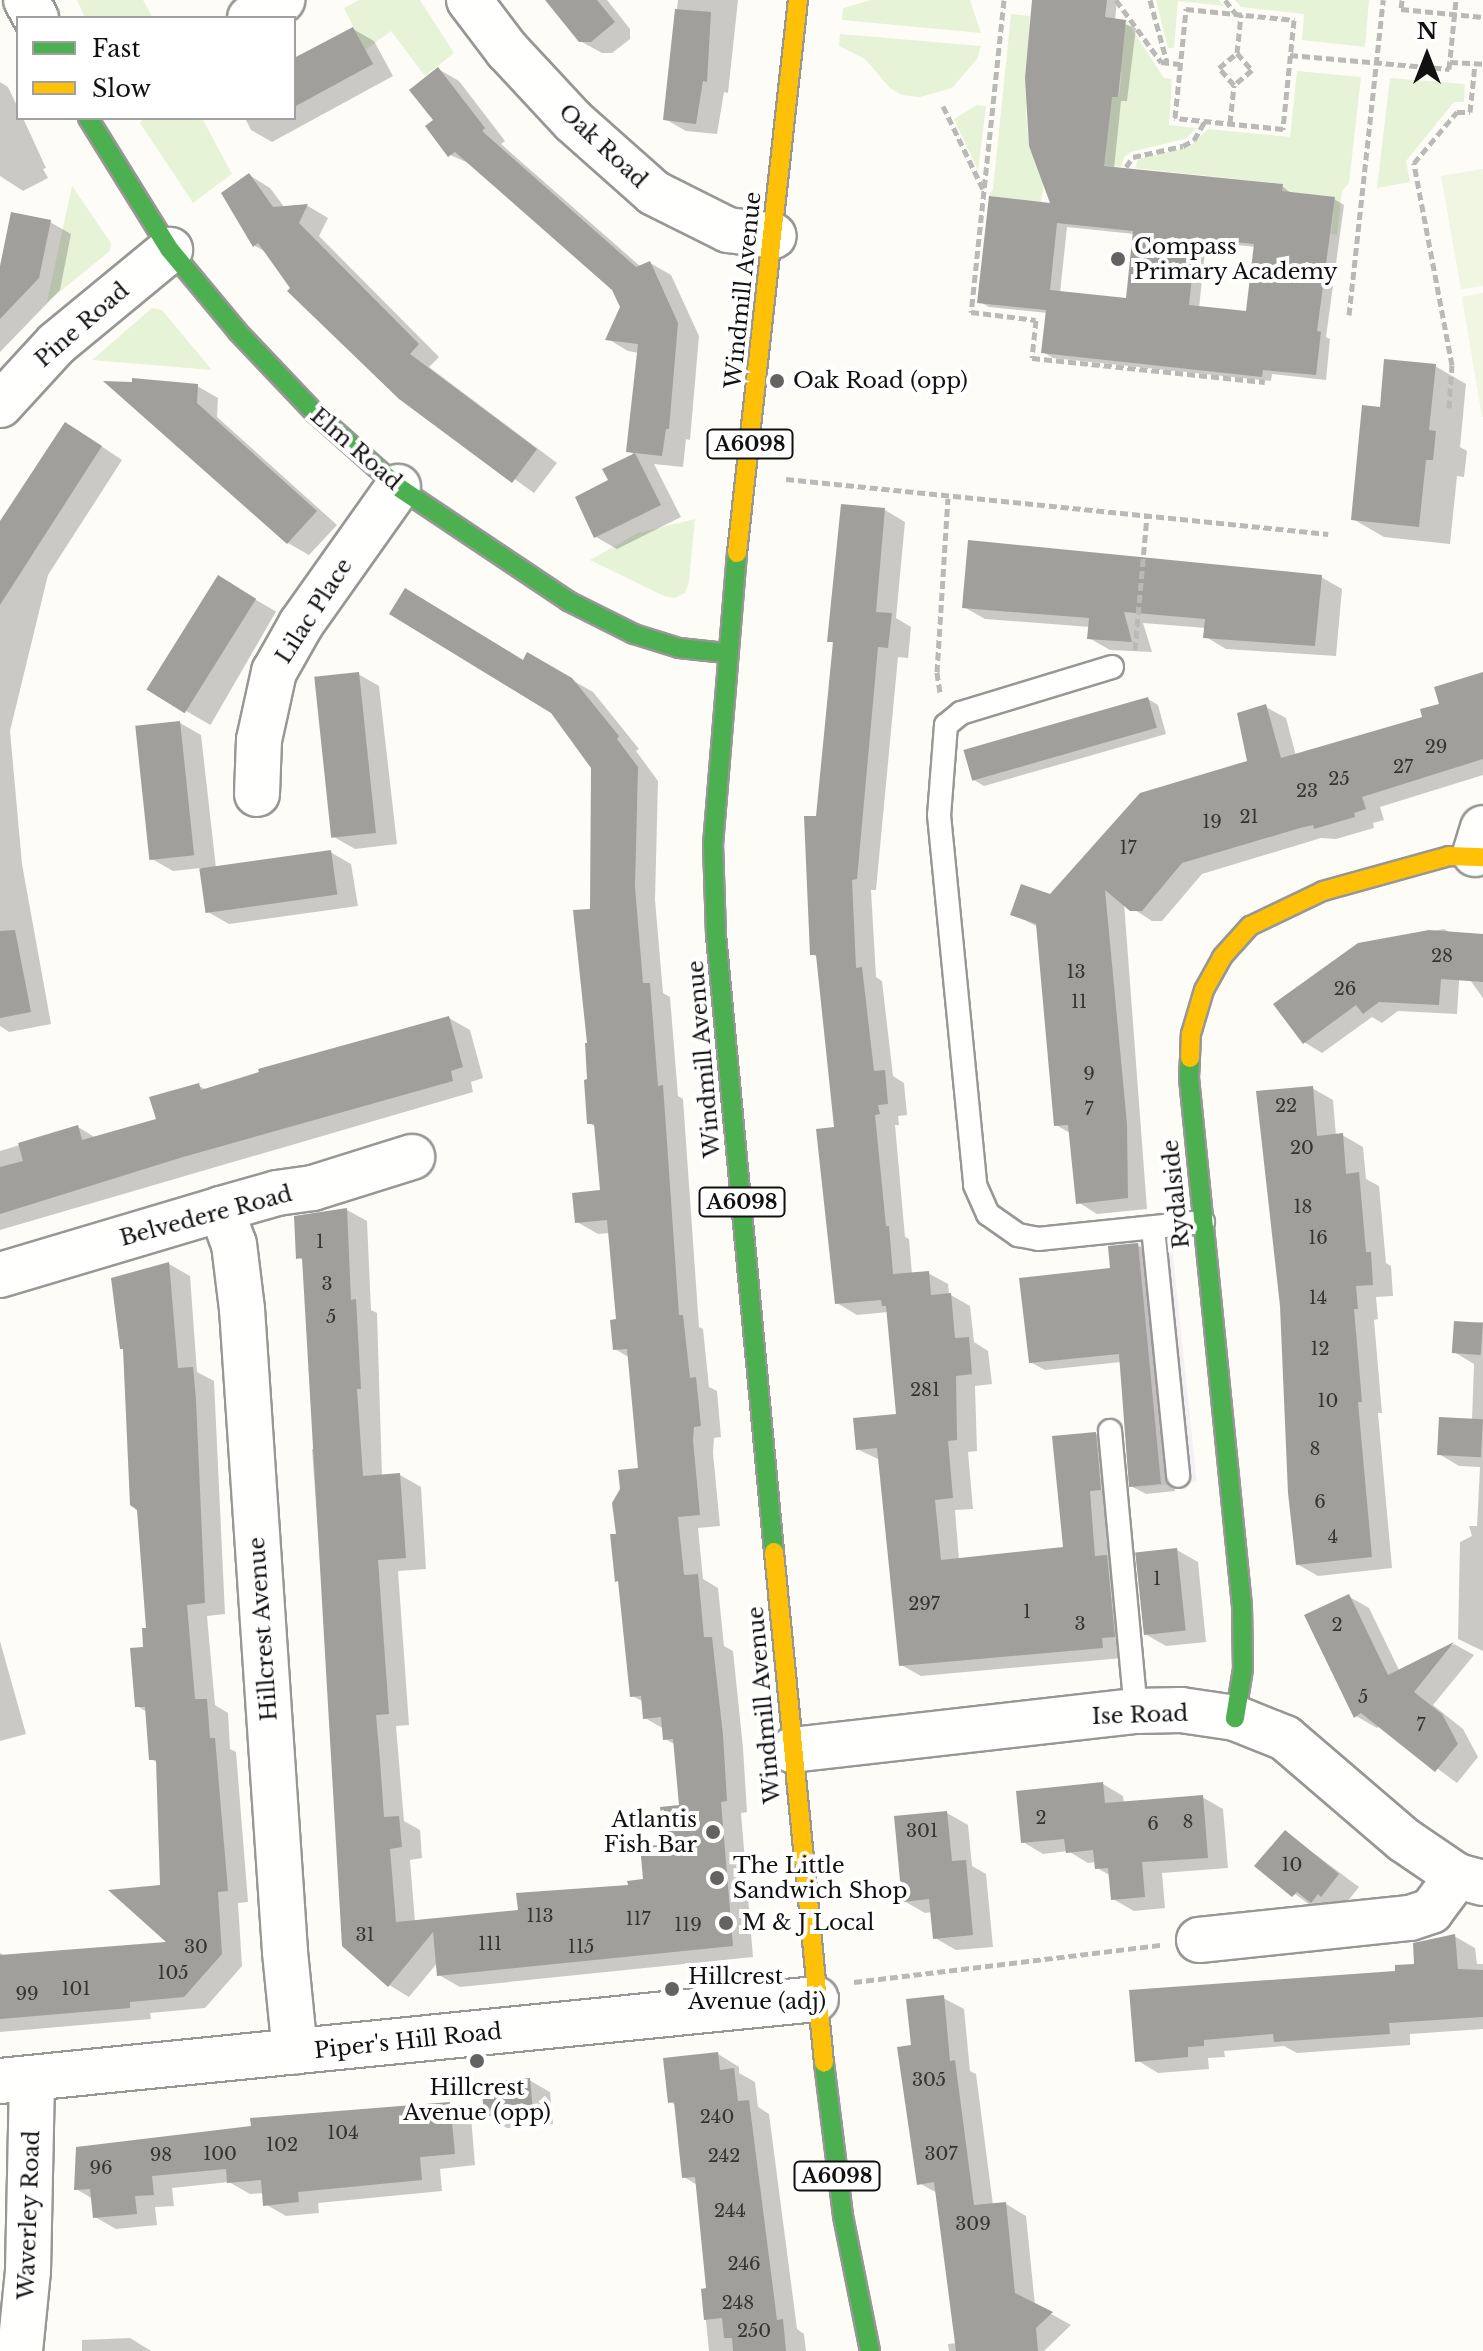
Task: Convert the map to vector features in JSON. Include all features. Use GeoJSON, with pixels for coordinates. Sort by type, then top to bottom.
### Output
{"type":"FeatureCollection","features":[{"type":"Feature","properties":{"kind":"main road","name":"Windmill Avenue"},"geometry":{"type":"LineString","coordinates":[[798,0],[726,653],[713,844],[716,935],[792,1750],[832,1991],[841,2200],[870,2351]]}},
{"type":"Feature","properties":{"kind":"main road","name":"Elm Road"},"geometry":{"type":"LineString","coordinates":[[89,120],[170,250],[238,332],[315,413],[398,487],[469,537],[581,607],[634,634],[679,648],[726,653]]}},
{"type":"Feature","properties":{"kind":"main road","name":"Rydalside"},"geometry":{"type":"LineString","coordinates":[[1235,1718],[1243,1669],[1242,1606],[1189,1078],[1191,1034],[1204,990],[1222,957],[1250,926],[1323,891],[1480,846]]}},
{"type":"Feature","properties":{"kind":"street"},"geometry":{"type":"LineString","coordinates":[[254,16],[282,0]]}},
{"type":"Feature","properties":{"kind":"street","name":"Oak Road"},"geometry":{"type":"LineString","coordinates":[[469,0],[507,50],[573,121],[654,193],[728,230],[774,236]]}},
{"type":"Feature","properties":{"kind":"street","name":"Pine Road"},"geometry":{"type":"LineString","coordinates":[[0,405],[56,344],[170,250]]}},
{"type":"Feature","properties":{"kind":"street","name":"Lilac Place"},"geometry":{"type":"LineString","coordinates":[[257,794],[259,740],[274,672],[301,624],[398,487]]}},
{"type":"Feature","properties":{"kind":"street","name":"Belvedere Road"},"geometry":{"type":"LineString","coordinates":[[0,1275],[221,1209],[277,1193],[313,1188],[412,1157]]}},
{"type":"Feature","properties":{"kind":"street","name":"Hillcrest Avenue"},"geometry":{"type":"LineString","coordinates":[[221,1209],[234,1244],[242,1309],[285,1952],[295,2052]]}},
{"type":"Feature","properties":{"kind":"street","name":"Ise Road"},"geometry":{"type":"LineString","coordinates":[[792,1750],[1136,1711],[1181,1710],[1235,1718],[1285,1738],[1404,1840],[1470,1880]]}},
{"type":"Feature","properties":{"kind":"street"},"geometry":{"type":"LineString","coordinates":[[1199,1940],[1410,1918],[1431,1911],[1470,1880]]}},
{"type":"Feature","properties":{"kind":"street","name":"Piper's Hill Road"},"geometry":{"type":"LineString","coordinates":[[16,2079],[295,2052],[832,1991]]}},
{"type":"Feature","properties":{"kind":"street","name":"Waverley Road"},"geometry":{"type":"LineString","coordinates":[[16,2079],[28,2271],[20,2351]]}},
{"type":"Feature","properties":{"kind":"lane"},"geometry":{"type":"LineString","coordinates":[[1112,667],[961,713],[946,725],[939,815],[975,1185],[988,1214],[1018,1235],[1038,1239],[1203,1222]]}},
{"type":"Feature","properties":{"kind":"lane"},"geometry":{"type":"LineString","coordinates":[[1153,1228],[1178,1476]]}},
{"type":"Feature","properties":{"kind":"lane"},"geometry":{"type":"LineString","coordinates":[[1110,1431],[1136,1711]]}},
{"type":"Feature","properties":{"kind":"path"},"geometry":{"type":"LineString","coordinates":[[1004,0],[971,312],[1036,320],[1032,358],[1265,382]]}},
{"type":"Feature","properties":{"kind":"path"},"geometry":{"type":"LineString","coordinates":[[1116,0],[1161,62],[1180,64]]}},
{"type":"Feature","properties":{"kind":"path"},"geometry":{"type":"LineString","coordinates":[[1150,0],[1167,62]]}},
{"type":"Feature","properties":{"kind":"path"},"geometry":{"type":"LineString","coordinates":[[1225,0],[1238,14],[1237,53],[1252,70],[1234,85],[1230,123]]}},
{"type":"Feature","properties":{"kind":"path"},"geometry":{"type":"LineString","coordinates":[[1349,315],[1383,0]]}},
{"type":"Feature","properties":{"kind":"path"},"geometry":{"type":"LineString","coordinates":[[1402,0],[1401,9],[1483,17]]}},
{"type":"Feature","properties":{"kind":"path"},"geometry":{"type":"LineString","coordinates":[[1290,55],[1449,69],[1456,0]]}},
{"type":"Feature","properties":{"kind":"path"},"geometry":{"type":"LineString","coordinates":[[1186,9],[1238,14],[1294,20],[1283,129],[1175,118],[1186,9]]}},
{"type":"Feature","properties":{"kind":"path"},"geometry":{"type":"LineString","coordinates":[[1234,85],[1219,68],[1237,53]]}},
{"type":"Feature","properties":{"kind":"path"},"geometry":{"type":"LineString","coordinates":[[1450,62],[1483,64]]}},
{"type":"Feature","properties":{"kind":"path"},"geometry":{"type":"LineString","coordinates":[[1449,408],[1452,365],[1414,163],[1457,112],[1470,112],[1475,64]]}},
{"type":"Feature","properties":{"kind":"path"},"geometry":{"type":"LineString","coordinates":[[943,106],[984,190]]}},
{"type":"Feature","properties":{"kind":"path"},"geometry":{"type":"LineString","coordinates":[[1126,167],[1133,157],[1183,146],[1194,140],[1205,121]]}},
{"type":"Feature","properties":{"kind":"path"},"geometry":{"type":"LineString","coordinates":[[781,479],[1328,534]]}},
{"type":"Feature","properties":{"kind":"path"},"geometry":{"type":"LineString","coordinates":[[946,725],[937,672],[948,498]]}},
{"type":"Feature","properties":{"kind":"path"},"geometry":{"type":"LineString","coordinates":[[1112,667],[1135,659],[1147,516]]}},
{"type":"Feature","properties":{"kind":"path"},"geometry":{"type":"LineString","coordinates":[[832,1991],[1199,1940]]}},
{"type":"Feature","properties":{"kind":"shaded area"},"geometry":{"type":"Polygon","coordinates":[[[1171,1237],[1197,1482],[1133,1488],[1107,1244],[1171,1237]]]}},
{"type":"Feature","properties":{"kind":"green space"},"geometry":{"type":"Polygon","coordinates":[[[77,0],[143,0],[152,16],[84,16],[77,0]]]}},
{"type":"Feature","properties":{"kind":"green space"},"geometry":{"type":"Polygon","coordinates":[[[359,0],[420,0],[454,53],[425,76],[391,31],[365,50],[344,8],[359,0]]]}},
{"type":"Feature","properties":{"kind":"green space"},"geometry":{"type":"Polygon","coordinates":[[[871,0],[970,0],[981,33],[842,20],[843,8],[871,0]]]}},
{"type":"Feature","properties":{"kind":"green space"},"geometry":{"type":"Polygon","coordinates":[[[1156,0],[1219,0],[1224,6],[1178,1],[1174,48],[1168,48],[1156,0]]]}},
{"type":"Feature","properties":{"kind":"green space"},"geometry":{"type":"Polygon","coordinates":[[[1235,0],[1369,0],[1365,47],[1302,40],[1304,14],[1241,7],[1235,0]]]}},
{"type":"Feature","properties":{"kind":"green space"},"geometry":{"type":"Polygon","coordinates":[[[1011,14],[1030,16],[1026,114],[1029,146],[1044,183],[1041,202],[989,196],[993,189],[1011,14]]]}},
{"type":"Feature","properties":{"kind":"green space"},"geometry":{"type":"Polygon","coordinates":[[[1126,20],[1164,78],[1172,79],[1169,125],[1197,128],[1185,139],[1131,152],[1124,157],[1121,167],[1066,161],[1112,97],[1119,97],[1122,72],[1114,71],[1118,40],[1124,40],[1126,20]]]}},
{"type":"Feature","properties":{"kind":"green space"},"geometry":{"type":"Polygon","coordinates":[[[840,34],[981,46],[977,59],[952,88],[920,97],[902,95],[890,88],[865,59],[839,46],[840,34]]]}},
{"type":"Feature","properties":{"kind":"green space"},"geometry":{"type":"Polygon","coordinates":[[[1297,71],[1361,77],[1349,183],[1342,191],[1337,235],[1331,234],[1335,198],[1282,191],[1282,184],[1135,168],[1138,159],[1189,147],[1208,129],[1290,137],[1297,71]]]}},
{"type":"Feature","properties":{"kind":"green space"},"geometry":{"type":"Polygon","coordinates":[[[1390,78],[1465,84],[1464,102],[1454,102],[1406,161],[1410,182],[1377,188],[1390,78]]]}},
{"type":"Feature","properties":{"kind":"green space"},"geometry":{"type":"Polygon","coordinates":[[[977,105],[986,106],[978,170],[954,119],[977,105]]]}},
{"type":"Feature","properties":{"kind":"green space"},"geometry":{"type":"Polygon","coordinates":[[[142,120],[203,120],[232,174],[193,203],[140,123],[142,120]]]}},
{"type":"Feature","properties":{"kind":"green space"},"geometry":{"type":"Polygon","coordinates":[[[1483,169],[1483,286],[1461,289],[1441,176],[1483,169]]]}},
{"type":"Feature","properties":{"kind":"green space"},"geometry":{"type":"Polygon","coordinates":[[[72,186],[111,243],[110,251],[47,302],[72,186]]]}},
{"type":"Feature","properties":{"kind":"green space"},"geometry":{"type":"Polygon","coordinates":[[[1483,293],[1483,417],[1482,417],[1462,297],[1483,293]]]}},
{"type":"Feature","properties":{"kind":"green space"},"geometry":{"type":"Polygon","coordinates":[[[152,308],[162,310],[212,370],[92,360],[152,308]]]}},
{"type":"Feature","properties":{"kind":"green space"},"geometry":{"type":"Polygon","coordinates":[[[695,519],[689,582],[685,593],[675,598],[664,596],[590,560],[638,533],[695,519]]]}},
{"type":"Feature","properties":{"kind":"building"},"geometry":{"type":"Polygon","coordinates":[[[545,0],[597,0],[615,22],[591,42],[579,42],[545,0]]]}},
{"type":"Feature","properties":{"kind":"building"},"geometry":{"type":"Polygon","coordinates":[[[1032,0],[1107,0],[1105,17],[1126,20],[1118,97],[1112,97],[1104,166],[1283,184],[1282,191],[1335,197],[1317,331],[1321,332],[1316,375],[1263,370],[1262,377],[1041,353],[1046,310],[977,303],[989,196],[1050,203],[1029,146],[1025,78],[1032,0]],[[1057,223],[1050,290],[1126,298],[1133,231],[1057,223]],[[1196,238],[1189,305],[1246,311],[1254,244],[1196,238]]]}},
{"type":"Feature","properties":{"kind":"building"},"geometry":{"type":"Polygon","coordinates":[[[675,9],[711,12],[707,82],[703,81],[696,124],[663,120],[675,9]]]}},
{"type":"Feature","properties":{"kind":"building"},"geometry":{"type":"Polygon","coordinates":[[[353,27],[373,64],[296,106],[296,57],[353,27]]]}},
{"type":"Feature","properties":{"kind":"building"},"geometry":{"type":"Polygon","coordinates":[[[438,67],[485,128],[482,131],[636,267],[650,261],[678,323],[669,429],[666,429],[662,456],[626,452],[638,344],[605,340],[620,307],[612,290],[455,152],[448,157],[425,126],[433,120],[409,90],[438,67]]]}},
{"type":"Feature","properties":{"kind":"building"},"geometry":{"type":"Polygon","coordinates":[[[249,173],[273,207],[308,204],[299,223],[419,344],[410,354],[537,449],[512,483],[399,399],[287,291],[290,288],[258,243],[253,247],[221,193],[249,173]]]}},
{"type":"Feature","properties":{"kind":"building"},"geometry":{"type":"Polygon","coordinates":[[[11,212],[51,220],[39,278],[0,319],[0,266],[11,212]]]}},
{"type":"Feature","properties":{"kind":"building"},"geometry":{"type":"Polygon","coordinates":[[[1384,359],[1436,364],[1429,430],[1436,431],[1433,460],[1426,460],[1419,527],[1351,520],[1362,405],[1380,407],[1384,359]]]}},
{"type":"Feature","properties":{"kind":"building"},"geometry":{"type":"Polygon","coordinates":[[[132,378],[198,384],[197,403],[317,511],[287,544],[103,381],[132,382],[132,378]]]}},
{"type":"Feature","properties":{"kind":"building"},"geometry":{"type":"Polygon","coordinates":[[[65,422],[102,446],[0,605],[0,521],[65,422]]]}},
{"type":"Feature","properties":{"kind":"building"},"geometry":{"type":"Polygon","coordinates":[[[635,453],[661,505],[594,538],[575,497],[608,480],[602,469],[635,453]]]}},
{"type":"Feature","properties":{"kind":"building"},"geometry":{"type":"Polygon","coordinates":[[[841,504],[885,508],[876,612],[892,613],[888,648],[878,647],[857,879],[852,880],[856,968],[862,967],[874,1071],[885,1070],[888,1104],[878,1105],[880,1114],[875,1115],[893,1274],[929,1271],[931,1295],[951,1293],[955,1338],[969,1337],[972,1374],[956,1376],[957,1440],[948,1441],[953,1498],[935,1500],[941,1560],[1063,1547],[1052,1436],[1096,1432],[1101,1490],[1090,1491],[1095,1556],[1107,1555],[1115,1637],[1102,1638],[1103,1648],[899,1666],[877,1448],[856,1450],[853,1418],[896,1414],[886,1306],[882,1306],[881,1300],[835,1304],[816,1129],[834,1127],[816,955],[810,955],[804,816],[816,816],[833,642],[827,642],[841,504]]]}},
{"type":"Feature","properties":{"kind":"building"},"geometry":{"type":"Polygon","coordinates":[[[968,540],[1322,575],[1315,646],[1203,638],[1205,619],[1124,612],[1132,642],[1087,639],[1089,618],[962,608],[968,540]]]}},
{"type":"Feature","properties":{"kind":"building"},"geometry":{"type":"Polygon","coordinates":[[[218,575],[256,599],[185,713],[146,689],[218,575]]]}},
{"type":"Feature","properties":{"kind":"building"},"geometry":{"type":"Polygon","coordinates":[[[405,588],[523,660],[527,652],[572,678],[619,736],[617,739],[638,767],[635,887],[643,983],[650,983],[658,1086],[663,1085],[679,1315],[683,1315],[690,1378],[696,1377],[701,1426],[694,1427],[693,1440],[700,1515],[678,1517],[684,1575],[698,1574],[704,1637],[712,1637],[723,1735],[727,1801],[721,1802],[733,1946],[437,1976],[433,1932],[388,1987],[342,1946],[302,1258],[296,1259],[294,1216],[347,1208],[351,1300],[356,1299],[361,1389],[357,1389],[363,1476],[400,1473],[406,1558],[378,1560],[389,1714],[376,1715],[384,1817],[399,1816],[402,1847],[390,1849],[396,1922],[518,1910],[516,1893],[628,1885],[627,1881],[643,1879],[640,1846],[663,1845],[660,1807],[679,1805],[673,1739],[663,1740],[661,1717],[643,1719],[641,1696],[630,1697],[618,1581],[615,1582],[610,1534],[616,1534],[612,1503],[620,1489],[618,1470],[638,1468],[627,1349],[613,1350],[610,1320],[616,1319],[607,1220],[575,1223],[572,1193],[600,1190],[594,1124],[587,1124],[584,1080],[587,1079],[587,1043],[573,910],[590,909],[591,768],[551,713],[389,614],[405,588]]]}},
{"type":"Feature","properties":{"kind":"building"},"geometry":{"type":"Polygon","coordinates":[[[359,672],[376,833],[331,838],[314,677],[359,672]]]}},
{"type":"Feature","properties":{"kind":"building"},"geometry":{"type":"Polygon","coordinates":[[[1483,672],[1483,759],[1362,797],[1366,809],[1354,813],[1355,817],[1314,829],[1313,825],[1300,828],[1182,863],[1142,911],[1130,911],[1105,890],[1127,1124],[1128,1198],[1076,1204],[1068,1125],[1054,1126],[1036,924],[1010,915],[1021,884],[1050,894],[1140,793],[1247,761],[1237,713],[1266,704],[1281,758],[1422,717],[1420,709],[1439,704],[1434,687],[1483,672]]]}},
{"type":"Feature","properties":{"kind":"building"},"geometry":{"type":"Polygon","coordinates":[[[1148,697],[1157,728],[972,781],[963,750],[1148,697]]]}},
{"type":"Feature","properties":{"kind":"building"},"geometry":{"type":"Polygon","coordinates":[[[180,721],[194,855],[149,860],[135,726],[180,721]]]}},
{"type":"Feature","properties":{"kind":"building"},"geometry":{"type":"Polygon","coordinates":[[[331,850],[337,895],[206,913],[199,869],[331,850]]]}},
{"type":"Feature","properties":{"kind":"building"},"geometry":{"type":"Polygon","coordinates":[[[15,930],[31,1012],[0,1018],[0,931],[15,930]]]}},
{"type":"Feature","properties":{"kind":"building"},"geometry":{"type":"Polygon","coordinates":[[[1429,930],[1483,934],[1483,982],[1441,979],[1439,1005],[1379,1002],[1363,1014],[1356,1005],[1303,1044],[1273,1004],[1358,943],[1429,930]]]}},
{"type":"Feature","properties":{"kind":"building"},"geometry":{"type":"Polygon","coordinates":[[[449,1016],[463,1067],[451,1071],[453,1081],[183,1157],[0,1214],[0,1167],[23,1161],[18,1143],[78,1125],[82,1140],[156,1119],[149,1097],[199,1083],[201,1090],[259,1072],[258,1069],[449,1016]]]}},
{"type":"Feature","properties":{"kind":"building"},"geometry":{"type":"Polygon","coordinates":[[[1313,1086],[1317,1136],[1343,1133],[1346,1174],[1359,1172],[1366,1252],[1371,1252],[1373,1285],[1356,1286],[1358,1309],[1354,1309],[1362,1402],[1358,1402],[1372,1557],[1296,1565],[1288,1493],[1280,1306],[1256,1091],[1313,1086]]]}},
{"type":"Feature","properties":{"kind":"building"},"geometry":{"type":"Polygon","coordinates":[[[1138,1243],[1161,1484],[1129,1487],[1119,1354],[1029,1363],[1019,1278],[1110,1268],[1108,1246],[1138,1243]]]}},
{"type":"Feature","properties":{"kind":"building"},"geometry":{"type":"Polygon","coordinates":[[[169,1262],[178,1368],[193,1367],[196,1400],[205,1603],[187,1605],[195,1699],[207,1699],[210,1738],[215,1738],[228,1891],[218,1892],[222,1954],[184,1997],[130,2002],[130,2008],[0,2019],[0,1955],[166,1942],[108,1890],[160,1885],[156,1760],[149,1760],[145,1707],[135,1707],[130,1648],[143,1647],[142,1628],[146,1628],[137,1510],[130,1505],[123,1349],[120,1349],[111,1278],[169,1262]]]}},
{"type":"Feature","properties":{"kind":"building"},"geometry":{"type":"Polygon","coordinates":[[[1454,1321],[1483,1323],[1481,1355],[1452,1353],[1454,1321]]]}},
{"type":"Feature","properties":{"kind":"building"},"geometry":{"type":"Polygon","coordinates":[[[1439,1417],[1483,1419],[1481,1457],[1437,1455],[1439,1417]]]}},
{"type":"Feature","properties":{"kind":"building"},"geometry":{"type":"Polygon","coordinates":[[[1177,1548],[1186,1631],[1144,1635],[1135,1552],[1177,1548]]]}},
{"type":"Feature","properties":{"kind":"building"},"geometry":{"type":"Polygon","coordinates":[[[1349,1594],[1388,1675],[1454,1642],[1414,1692],[1442,1714],[1458,1744],[1435,1772],[1361,1713],[1354,1718],[1304,1615],[1349,1594]]]}},
{"type":"Feature","properties":{"kind":"building"},"geometry":{"type":"Polygon","coordinates":[[[1103,1782],[1105,1803],[1203,1795],[1208,1858],[1142,1862],[1145,1897],[1111,1900],[1108,1868],[1095,1869],[1093,1850],[1066,1853],[1064,1839],[1021,1843],[1016,1791],[1103,1782]]]}},
{"type":"Feature","properties":{"kind":"building"},"geometry":{"type":"Polygon","coordinates":[[[947,1811],[952,1861],[966,1860],[973,1935],[933,1939],[929,1899],[902,1902],[894,1816],[947,1811]]]}},
{"type":"Feature","properties":{"kind":"building"},"geometry":{"type":"Polygon","coordinates":[[[1285,1830],[1339,1874],[1321,1897],[1318,1894],[1311,1903],[1297,1892],[1292,1897],[1254,1866],[1285,1830]]]}},
{"type":"Feature","properties":{"kind":"building"},"geometry":{"type":"Polygon","coordinates":[[[1455,1934],[1458,1969],[1483,1970],[1483,2017],[1389,2023],[1390,2034],[1274,2042],[1273,2034],[1204,2040],[1204,2046],[1188,2047],[1188,2057],[1135,2062],[1129,1990],[1395,1971],[1395,1965],[1414,1964],[1413,1943],[1455,1934]]]}},
{"type":"Feature","properties":{"kind":"building"},"geometry":{"type":"Polygon","coordinates":[[[944,1995],[950,2061],[955,2060],[974,2205],[1006,2202],[1015,2293],[1053,2312],[1036,2328],[1038,2351],[956,2351],[934,2182],[917,2185],[897,2047],[911,2045],[906,1999],[944,1995]]]}},
{"type":"Feature","properties":{"kind":"building"},"geometry":{"type":"Polygon","coordinates":[[[718,2052],[720,2070],[734,2068],[738,2101],[749,2100],[777,2320],[783,2319],[786,2351],[733,2351],[732,2338],[724,2338],[722,2318],[704,2320],[701,2289],[706,2288],[695,2177],[682,2178],[674,2102],[668,2103],[663,2058],[718,2052]]]}},
{"type":"Feature","properties":{"kind":"building"},"geometry":{"type":"Polygon","coordinates":[[[530,2078],[533,2112],[484,2116],[481,2082],[530,2078]]]}},
{"type":"Feature","properties":{"kind":"building"},"geometry":{"type":"Polygon","coordinates":[[[450,2102],[455,2154],[420,2157],[422,2180],[298,2192],[299,2202],[263,2206],[261,2180],[227,2183],[226,2169],[152,2176],[154,2195],[135,2196],[137,2214],[93,2218],[90,2189],[74,2190],[76,2147],[251,2126],[250,2118],[450,2102]]]}},
{"type":"Feature","properties":{"kind":"traffic: fast"},"geometry":{"type":"LineString","coordinates":[[89,120],[170,250],[238,332],[315,413],[398,487],[568,601],[634,634],[679,648],[726,653]]}},
{"type":"Feature","properties":{"kind":"traffic: fast"},"geometry":{"type":"LineString","coordinates":[[737,553],[713,844],[716,935],[774,1552]]}},
{"type":"Feature","properties":{"kind":"traffic: fast"},"geometry":{"type":"LineString","coordinates":[[1190,1058],[1189,1078],[1242,1606],[1243,1669],[1235,1718]]}},
{"type":"Feature","properties":{"kind":"traffic: fast"},"geometry":{"type":"LineString","coordinates":[[824,2063],[843,2216],[870,2351]]}},
{"type":"Feature","properties":{"kind":"traffic: slow"},"geometry":{"type":"LineString","coordinates":[[737,553],[798,0]]}},
{"type":"Feature","properties":{"kind":"traffic: slow"},"geometry":{"type":"LineString","coordinates":[[1190,1058],[1191,1034],[1204,990],[1222,957],[1250,926],[1323,891],[1449,856],[1483,857]]}},
{"type":"Feature","properties":{"kind":"traffic: slow"},"geometry":{"type":"LineString","coordinates":[[774,1552],[824,2063]]}},
{"type":"Feature","properties":{"kind":"place","name":"Compass Primary Academy"},"geometry":{"type":"Point","coordinates":[1118,259]}},
{"type":"Feature","properties":{"kind":"place","name":"Oak Road (opp)"},"geometry":{"type":"Point","coordinates":[777,381]}},
{"type":"Feature","properties":{"kind":"place","name":"Atlantis Fish Bar"},"geometry":{"type":"Point","coordinates":[713,1832]}},
{"type":"Feature","properties":{"kind":"place","name":"The Little Sandwich Shop"},"geometry":{"type":"Point","coordinates":[717,1878]}},
{"type":"Feature","properties":{"kind":"place","name":"M & J Local"},"geometry":{"type":"Point","coordinates":[726,1923]}},
{"type":"Feature","properties":{"kind":"place","name":"Hillcrest Avenue (adj)"},"geometry":{"type":"Point","coordinates":[672,1989]}},
{"type":"Feature","properties":{"kind":"place","name":"Hillcrest Avenue (opp)"},"geometry":{"type":"Point","coordinates":[477,2061]}}]}
